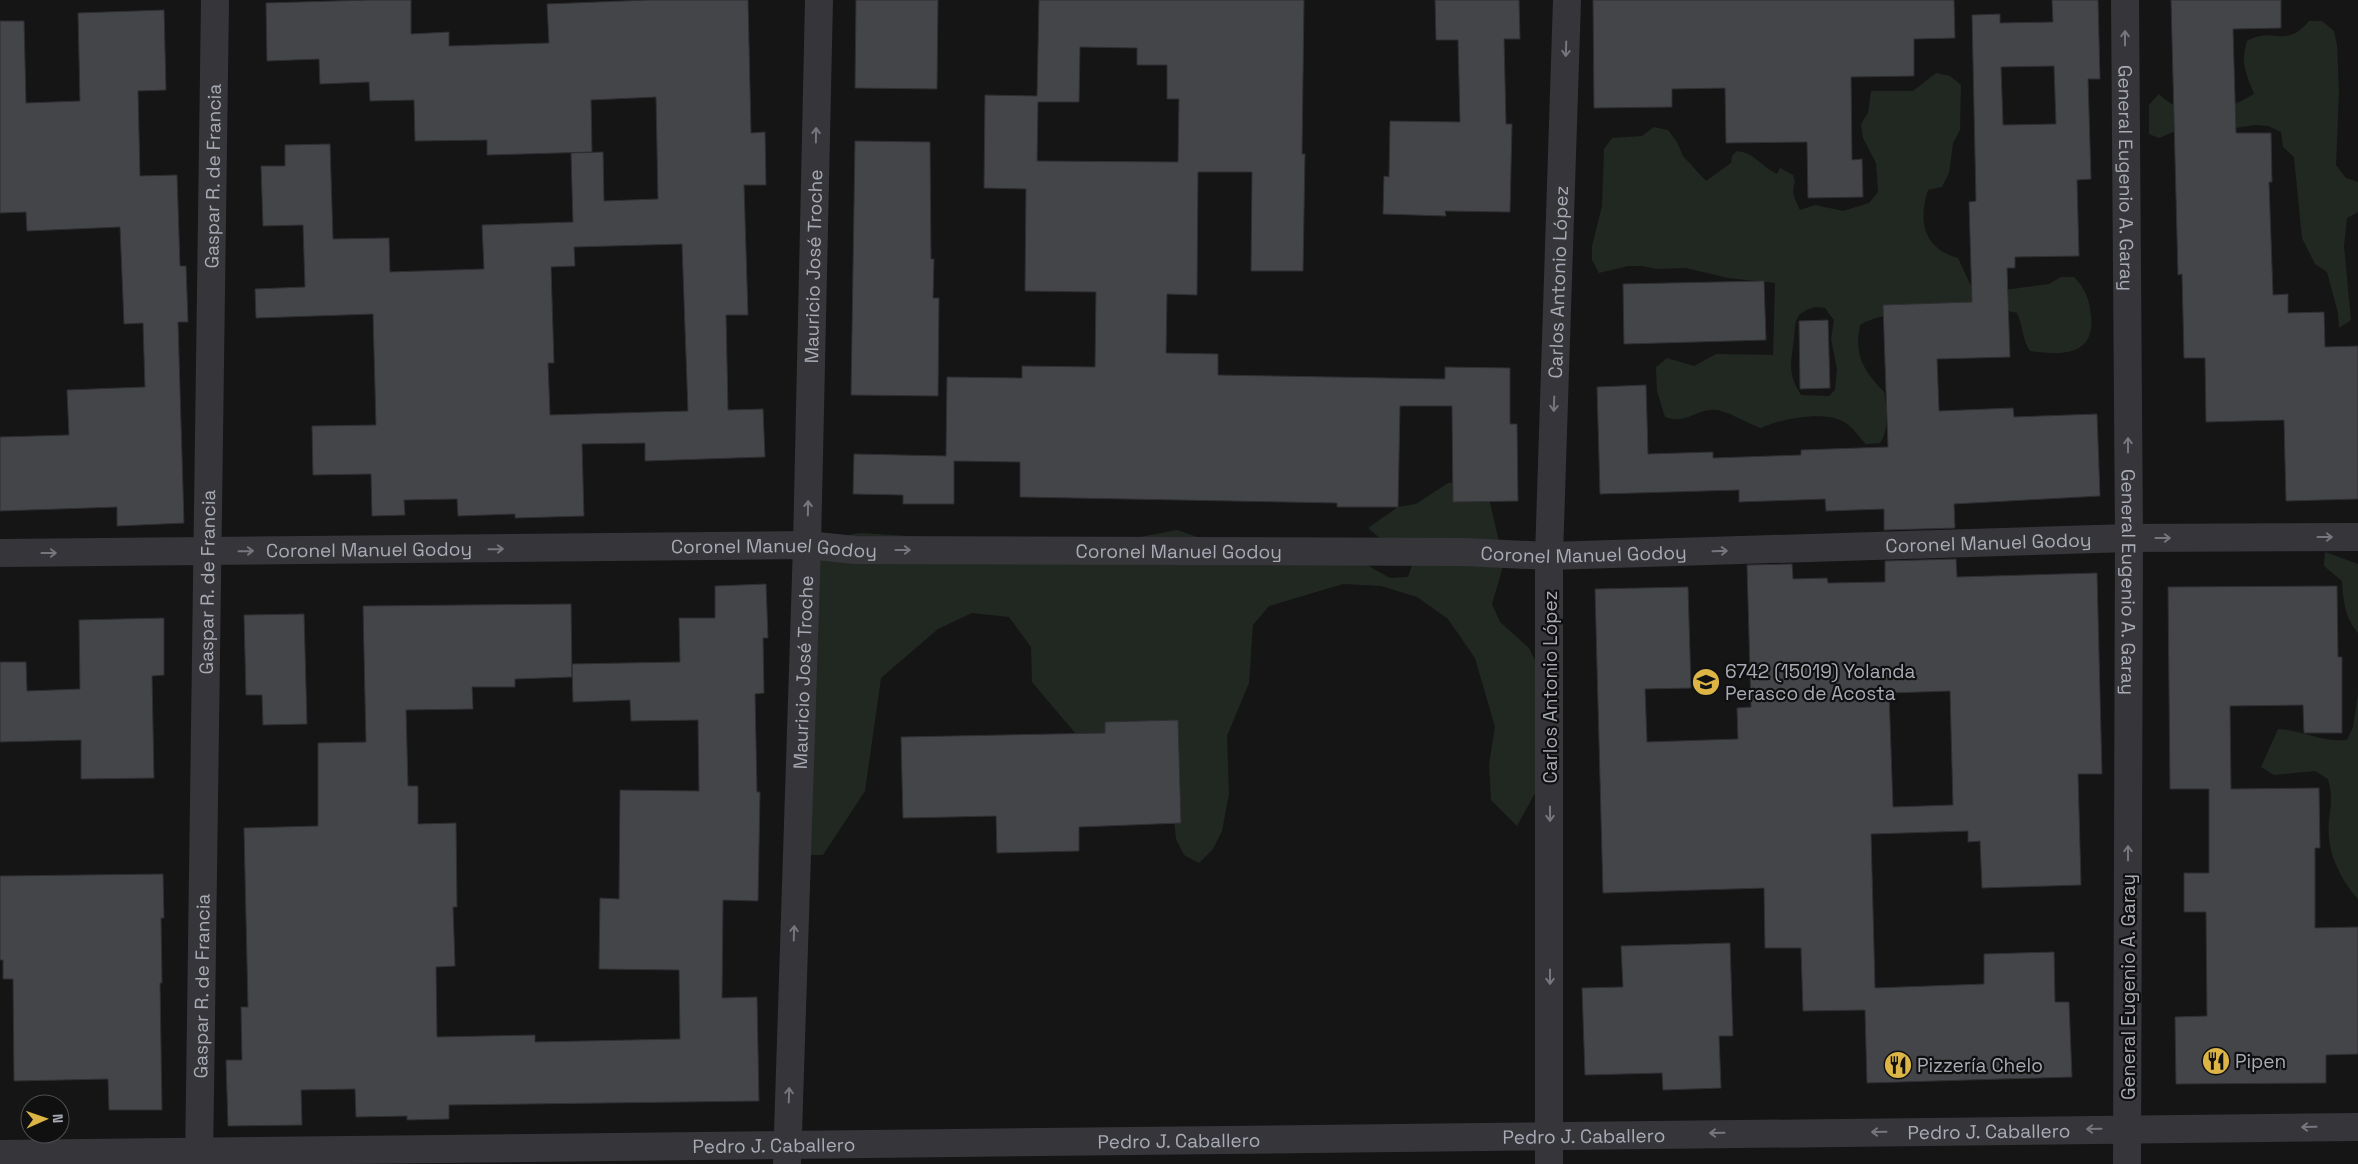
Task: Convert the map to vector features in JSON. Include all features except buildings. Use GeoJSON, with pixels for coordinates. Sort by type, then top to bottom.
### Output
{"type":"FeatureCollection","features":[{"type":"Feature","properties":{"kind":"street","name":"Gaspar R. de Francia"},"geometry":{"type":"LineString","coordinates":[[199,1158],[215,0]]}},
{"type":"Feature","properties":{"kind":"street","name":"Mauricio José Troche"},"geometry":{"type":"LineString","coordinates":[[787,1154],[807,545],[819,0]]}},
{"type":"Feature","properties":{"kind":"street","name":"Carlos Antonio López"},"geometry":{"type":"LineString","coordinates":[[1549,1164],[1549,556],[1567,0]]}},
{"type":"Feature","properties":{"kind":"street","name":"General Eugenio A. Garay"},"geometry":{"type":"LineString","coordinates":[[2125,0],[2129,538],[2127,1164]]}},
{"type":"Feature","properties":{"kind":"street","name":"Coronel Manuel Godoy"},"geometry":{"type":"LineString","coordinates":[[0,553],[807,545],[855,550],[1454,552],[1549,556],[2129,538],[2358,537]]}},
{"type":"Feature","properties":{"kind":"street","name":"Pedro J. Caballero"},"geometry":{"type":"LineString","coordinates":[[0,1154],[199,1158],[787,1154],[1550,1135],[2358,1127]]}},
{"type":"Feature","properties":{"kind":"shaded area"},"geometry":{"type":"Polygon","coordinates":[[[2309,21],[2322,21],[2334,31],[2337,45],[2339,91],[2336,165],[2346,178],[2358,182],[2358,212],[2347,218],[2344,246],[2351,320],[2339,328],[2338,313],[2327,272],[2315,264],[2302,238],[2294,157],[2283,147],[2281,132],[2268,126],[2255,125],[2210,132],[2185,127],[2159,138],[2149,134],[2149,105],[2159,94],[2181,108],[2205,111],[2231,105],[2254,94],[2244,63],[2247,41],[2256,37],[2293,34],[2309,21]]]}},
{"type":"Feature","properties":{"kind":"shaded area"},"geometry":{"type":"Polygon","coordinates":[[[1936,73],[1950,76],[1961,85],[1960,130],[1953,143],[1949,173],[1942,187],[1928,190],[1925,201],[1924,223],[1930,240],[1937,248],[1958,258],[1970,284],[1982,293],[2049,284],[2061,277],[2074,277],[2084,290],[2089,304],[2091,329],[2088,339],[2082,346],[2074,350],[2053,353],[2030,351],[2025,342],[2017,313],[1980,305],[1915,310],[1869,320],[1860,325],[1858,345],[1862,362],[1884,392],[1886,426],[1880,443],[1866,444],[1853,429],[1836,418],[1802,417],[1761,428],[1717,410],[1703,411],[1680,419],[1665,417],[1657,391],[1656,367],[1667,358],[1694,366],[1716,354],[1773,355],[1775,283],[1728,278],[1686,268],[1656,269],[1628,266],[1599,273],[1592,260],[1592,246],[1602,206],[1604,149],[1612,138],[1642,136],[1654,127],[1668,130],[1677,142],[1683,156],[1706,181],[1731,163],[1732,156],[1737,151],[1743,152],[1754,157],[1777,174],[1780,168],[1793,175],[1795,182],[1794,196],[1800,210],[1815,205],[1843,211],[1869,203],[1878,192],[1876,163],[1863,138],[1861,124],[1868,113],[1871,91],[1913,91],[1936,73]],[[1825,308],[1808,309],[1802,312],[1796,320],[1791,371],[1801,395],[1829,396],[1835,390],[1837,369],[1831,339],[1834,320],[1825,308]]]}},
{"type":"Feature","properties":{"kind":"shaded area"},"geometry":{"type":"Polygon","coordinates":[[[1485,481],[1504,563],[1492,604],[1500,622],[1529,648],[1545,682],[1551,764],[1517,826],[1491,800],[1489,764],[1495,727],[1475,658],[1448,619],[1417,597],[1381,586],[1343,584],[1269,606],[1253,625],[1249,683],[1227,736],[1229,794],[1222,831],[1213,849],[1199,863],[1184,855],[1176,839],[1172,800],[1087,747],[1032,682],[1031,647],[1009,617],[972,613],[938,629],[881,678],[865,791],[823,855],[805,855],[819,564],[831,546],[845,536],[861,533],[1087,547],[1177,530],[1232,549],[1324,541],[1390,578],[1408,577],[1414,559],[1396,552],[1368,528],[1398,507],[1416,504],[1448,483],[1485,481]]]}},
{"type":"Feature","properties":{"kind":"shaded area"},"geometry":{"type":"Polygon","coordinates":[[[2325,552],[2358,564],[2358,633],[2350,621],[2346,609],[2342,581],[2324,566],[2325,552]]]}},
{"type":"Feature","properties":{"kind":"shaded area"},"geometry":{"type":"Polygon","coordinates":[[[2358,694],[2358,899],[2343,878],[2335,862],[2330,845],[2331,796],[2328,779],[2315,771],[2274,775],[2261,767],[2278,729],[2329,740],[2347,740],[2353,727],[2358,694]]]}},
{"type":"Feature","properties":{"kind":"place","name":"6742 (15019) Yolanda Perasco de Acosta"},"geometry":{"type":"Point","coordinates":[1706,682]}},
{"type":"Feature","properties":{"kind":"place","name":"Pipen"},"geometry":{"type":"Point","coordinates":[2216,1061]}},
{"type":"Feature","properties":{"kind":"place","name":"Pizzería Chelo"},"geometry":{"type":"Point","coordinates":[1898,1065]}}]}
